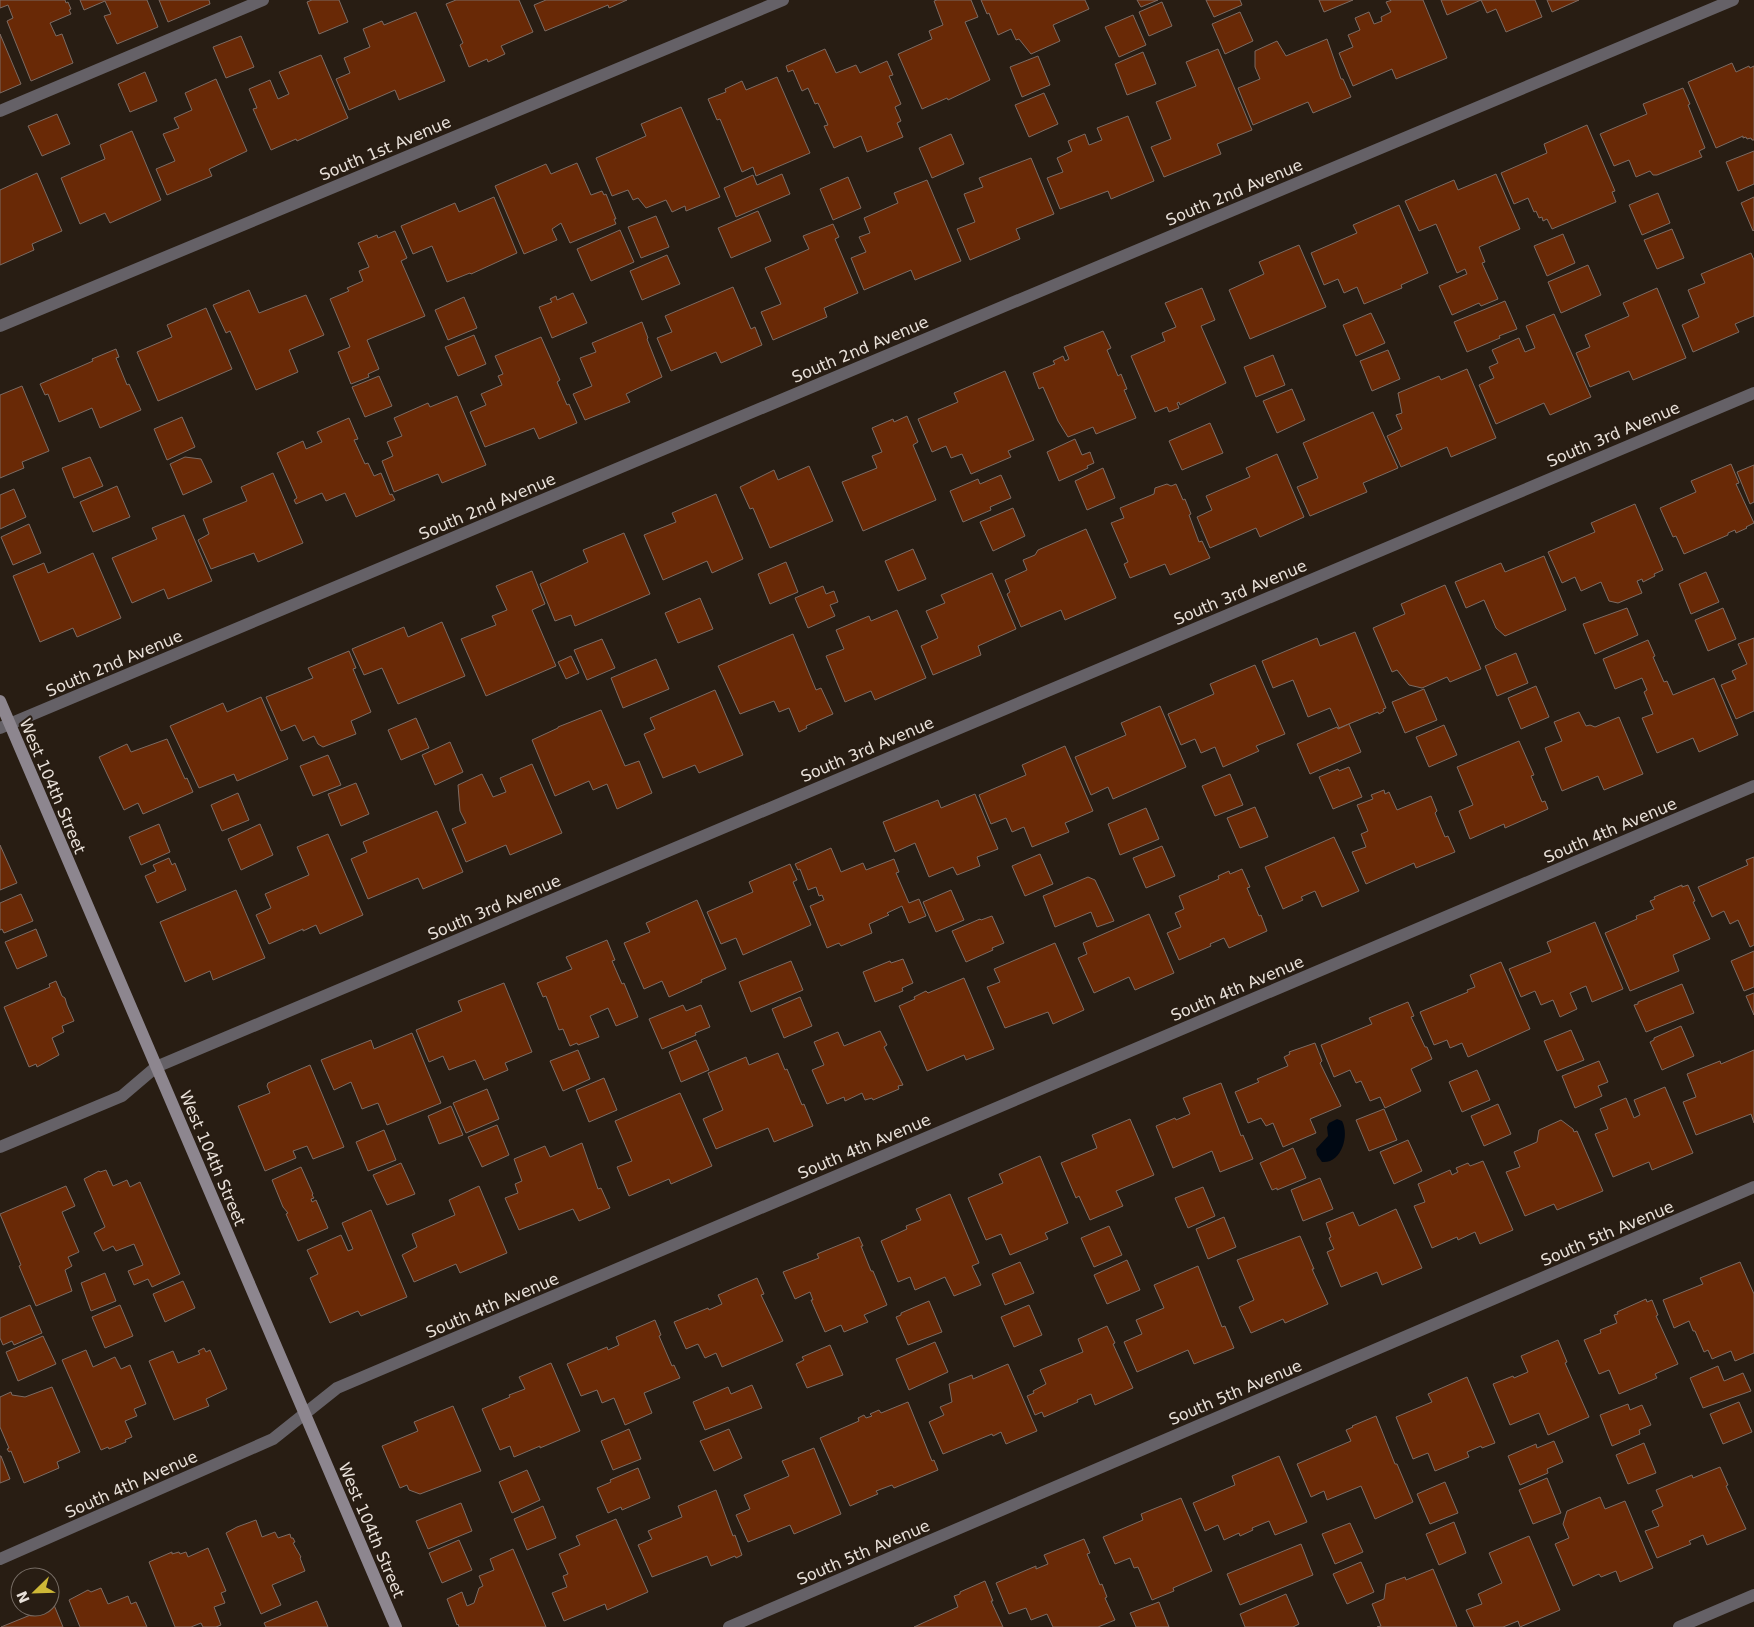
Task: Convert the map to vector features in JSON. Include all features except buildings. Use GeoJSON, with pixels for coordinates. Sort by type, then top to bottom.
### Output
{"type":"FeatureCollection","features":[{"type":"Feature","properties":{"kind":"street"},"geometry":{"type":"LineString","coordinates":[[0,112],[263,0]]}},
{"type":"Feature","properties":{"kind":"street","name":"South 1st Avenue"},"geometry":{"type":"LineString","coordinates":[[0,326],[783,0]]}},
{"type":"Feature","properties":{"kind":"street","name":"South 2nd Avenue"},"geometry":{"type":"LineString","coordinates":[[5,726],[1733,0]]}},
{"type":"Feature","properties":{"kind":"street","name":"South 3rd Avenue"},"geometry":{"type":"LineString","coordinates":[[0,1148],[122,1096],[156,1067],[1754,393]]}},
{"type":"Feature","properties":{"kind":"street","name":"West 104th Street"},"geometry":{"type":"LineString","coordinates":[[0,701],[5,726],[156,1067],[396,1627]]}},
{"type":"Feature","properties":{"kind":"street","name":"South 4th Avenue"},"geometry":{"type":"LineString","coordinates":[[0,1559],[273,1439],[337,1388],[1754,786]]}},
{"type":"Feature","properties":{"kind":"street","name":"South 5th Avenue"},"geometry":{"type":"LineString","coordinates":[[729,1627],[1754,1187]]}},
{"type":"Feature","properties":{"kind":"street"},"geometry":{"type":"LineString","coordinates":[[1679,1627],[1754,1595]]}},
{"type":"Feature","properties":{"kind":"shaded area"},"geometry":{"type":"Polygon","coordinates":[[[1337,1119],[1342,1121],[1344,1127],[1345,1134],[1342,1148],[1334,1159],[1322,1162],[1317,1155],[1316,1149],[1328,1136],[1327,1127],[1329,1123],[1337,1119]]]}}]}
